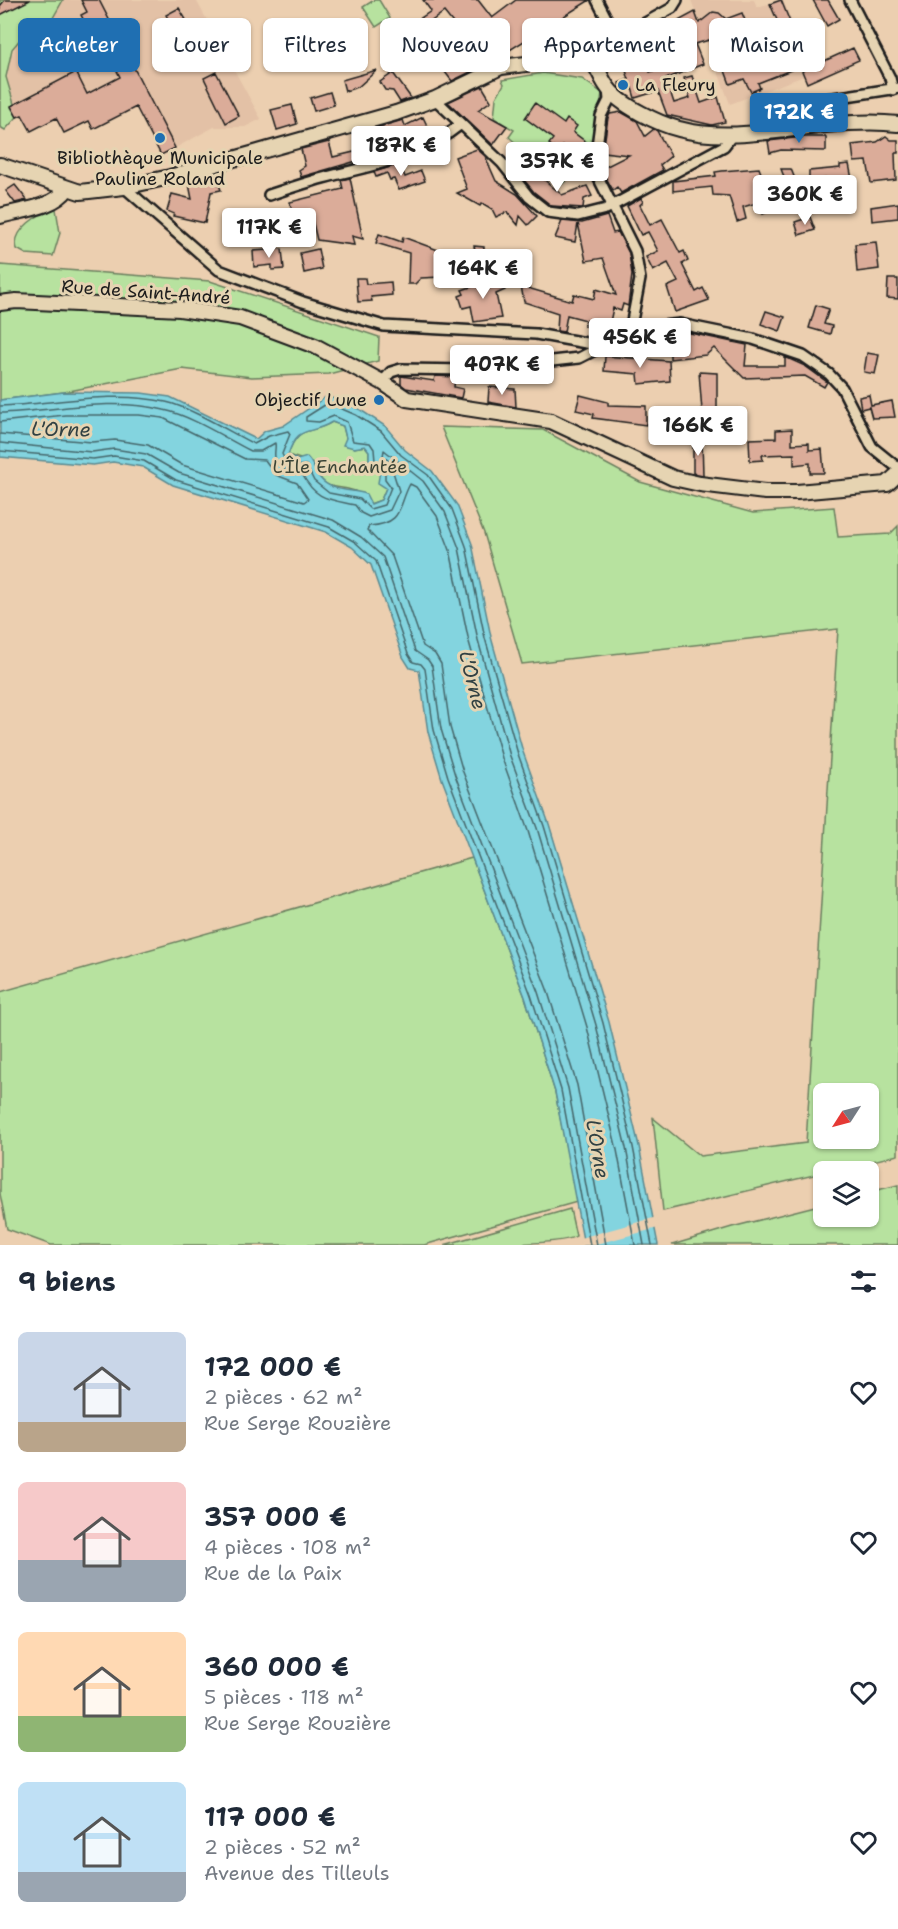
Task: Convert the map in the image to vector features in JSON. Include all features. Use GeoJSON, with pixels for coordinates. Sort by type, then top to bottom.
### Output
{"type":"FeatureCollection","features":[{"type":"Feature","properties":{"kind":"street"},"geometry":{"type":"LineString","coordinates":[[597,0],[606,18]]}},
{"type":"Feature","properties":{"kind":"street"},"geometry":{"type":"LineString","coordinates":[[654,18],[672,8],[677,0]]}},
{"type":"Feature","properties":{"kind":"street"},"geometry":{"type":"LineString","coordinates":[[772,130],[773,114],[782,106],[895,89],[850,0]]}},
{"type":"Feature","properties":{"kind":"street"},"geometry":{"type":"LineString","coordinates":[[0,165],[67,189],[85,193],[124,187],[170,177],[396,113],[435,99],[501,67],[522,64]]}},
{"type":"Feature","properties":{"kind":"street"},"geometry":{"type":"LineString","coordinates":[[599,72],[608,89],[609,100],[601,116],[594,169],[634,251],[640,279],[632,321],[636,329]]}},
{"type":"Feature","properties":{"kind":"street"},"geometry":{"type":"LineString","coordinates":[[608,89],[633,108],[666,125],[691,132],[735,133],[863,122],[898,124]]}},
{"type":"Feature","properties":{"kind":"street"},"geometry":{"type":"LineString","coordinates":[[435,99],[502,163],[530,197],[548,212],[578,216],[612,206],[724,146],[735,133]]}},
{"type":"Feature","properties":{"kind":"street"},"geometry":{"type":"LineString","coordinates":[[269,195],[322,178],[401,159],[446,136],[461,124]]}},
{"type":"Feature","properties":{"kind":"street"},"geometry":{"type":"LineString","coordinates":[[124,187],[219,270],[303,302],[384,326],[536,334],[603,346]]}},
{"type":"Feature","properties":{"kind":"street"},"geometry":{"type":"LineString","coordinates":[[0,216],[50,202],[67,189]]}},
{"type":"Feature","properties":{"kind":"street","name":"Rue de Saint-André"},"geometry":{"type":"LineString","coordinates":[[0,303],[180,309],[240,318],[315,346],[382,382],[407,399],[551,421],[673,478],[700,484],[765,492],[797,492],[887,484],[898,474]]}},
{"type":"Feature","properties":{"kind":"street"},"geometry":{"type":"LineString","coordinates":[[382,382],[392,372],[401,369],[471,370],[579,358],[636,329],[680,324],[753,339],[802,356],[836,380],[872,447],[898,468]]}},
{"type":"Feature","properties":{"kind":"shaded area"},"geometry":{"type":"Polygon","coordinates":[[[63,0],[196,0],[206,18],[152,18],[152,72],[235,72],[261,119],[245,127],[214,127],[175,148],[151,101],[93,129],[89,121],[64,133],[57,118],[61,113],[31,131],[24,117],[25,114],[17,117],[11,106],[14,104],[7,87],[8,64],[18,41],[18,72],[140,72],[140,18],[53,18],[63,0]]]}},
{"type":"Feature","properties":{"kind":"shaded area"},"geometry":{"type":"Polygon","coordinates":[[[691,0],[754,0],[757,7],[783,0],[790,18],[709,18],[709,48],[691,0]]]}},
{"type":"Feature","properties":{"kind":"shaded area"},"geometry":{"type":"Polygon","coordinates":[[[718,72],[812,73],[730,104],[718,72]]]}},
{"type":"Feature","properties":{"kind":"green space"},"geometry":{"type":"Polygon","coordinates":[[[0,0],[63,0],[53,18],[18,18],[18,42],[12,49],[6,77],[14,104],[11,107],[17,117],[5,130],[0,127],[0,0]]]}},
{"type":"Feature","properties":{"kind":"green space"},"geometry":{"type":"Polygon","coordinates":[[[374,0],[379,0],[390,18],[380,18],[380,24],[376,27],[363,7],[374,0]]]}},
{"type":"Feature","properties":{"kind":"green space"},"geometry":{"type":"Polygon","coordinates":[[[543,73],[582,79],[602,93],[592,159],[561,185],[509,137],[514,130],[494,118],[496,98],[504,84],[502,80],[543,73]]]}},
{"type":"Feature","properties":{"kind":"green space"},"geometry":{"type":"Polygon","coordinates":[[[56,209],[60,233],[53,256],[26,254],[17,249],[16,242],[22,229],[35,218],[56,209]]]}},
{"type":"Feature","properties":{"kind":"green space"},"geometry":{"type":"Polygon","coordinates":[[[0,265],[210,281],[379,337],[378,361],[329,374],[252,377],[182,369],[64,392],[0,400],[0,265]]]}},
{"type":"Feature","properties":{"kind":"green space","name":"L'Île Enchantée"},"geometry":{"type":"Polygon","coordinates":[[[332,422],[343,426],[346,438],[354,448],[365,446],[369,451],[369,465],[380,471],[386,488],[381,500],[370,504],[357,492],[330,486],[322,480],[313,463],[288,455],[300,434],[332,422]]]}},
{"type":"Feature","properties":{"kind":"green space"},"geometry":{"type":"Polygon","coordinates":[[[441,427],[543,430],[640,482],[753,513],[834,507],[838,537],[890,534],[898,526],[898,1155],[873,1161],[813,1161],[813,1175],[663,1211],[653,1118],[700,1156],[806,1143],[838,629],[522,664],[484,533],[441,427]]]}},
{"type":"Feature","properties":{"kind":"green space"},"geometry":{"type":"Polygon","coordinates":[[[472,858],[525,997],[555,1092],[577,1202],[424,1245],[51,1245],[7,1229],[0,1194],[0,992],[472,858]]]}},
{"type":"Feature","properties":{"kind":"green space"},"geometry":{"type":"Polygon","coordinates":[[[898,1185],[898,1245],[672,1245],[813,1207],[813,1227],[879,1227],[879,1190],[898,1185]]]}},
{"type":"Feature","properties":{"kind":"green space"},"geometry":{"type":"Polygon","coordinates":[[[570,1209],[576,1236],[568,1239],[514,1244],[444,1245],[570,1209]]]}},
{"type":"Feature","properties":{"kind":"water","name":"L'Orne"},"geometry":{"type":"Polygon","coordinates":[[[64,392],[141,393],[170,397],[256,439],[265,431],[283,426],[327,396],[359,409],[385,426],[405,450],[432,471],[457,505],[472,544],[491,637],[523,752],[549,824],[609,1022],[639,1146],[658,1245],[584,1245],[555,1092],[525,997],[442,779],[428,732],[419,670],[410,668],[403,657],[371,565],[352,547],[326,532],[173,485],[143,467],[113,462],[93,465],[0,457],[0,400],[64,392]],[[332,422],[301,434],[296,438],[288,455],[297,460],[307,457],[316,473],[324,483],[330,486],[366,494],[371,504],[381,500],[386,488],[378,483],[380,471],[369,465],[369,451],[365,446],[354,448],[343,445],[346,438],[343,426],[332,422]]]}},
{"type":"Feature","properties":{"kind":"pier"},"geometry":{"type":"Polygon","coordinates":[[[657,1217],[658,1228],[592,1245],[581,1245],[580,1238],[657,1217]]]}},
{"type":"Feature","properties":{"kind":"building"},"geometry":{"type":"Polygon","coordinates":[[[5,0],[30,0],[0,15],[0,6],[5,0]]]}},
{"type":"Feature","properties":{"kind":"building"},"geometry":{"type":"Polygon","coordinates":[[[81,0],[99,0],[108,18],[83,18],[81,15],[87,12],[81,0]]]}},
{"type":"Feature","properties":{"kind":"building"},"geometry":{"type":"Polygon","coordinates":[[[423,0],[478,0],[492,18],[449,18],[444,12],[436,18],[421,18],[431,11],[423,0]]]}},
{"type":"Feature","properties":{"kind":"building"},"geometry":{"type":"Polygon","coordinates":[[[516,0],[590,0],[561,18],[522,18],[522,42],[510,50],[510,18],[492,18],[516,0]]]}},
{"type":"Feature","properties":{"kind":"building"},"geometry":{"type":"Polygon","coordinates":[[[781,0],[788,18],[776,18],[770,4],[781,0]]]}},
{"type":"Feature","properties":{"kind":"building"},"geometry":{"type":"Polygon","coordinates":[[[813,0],[828,0],[839,19],[827,26],[825,18],[823,18],[813,0]]]}},
{"type":"Feature","properties":{"kind":"building"},"geometry":{"type":"Polygon","coordinates":[[[179,8],[185,18],[168,18],[166,15],[179,8]]]}},
{"type":"Feature","properties":{"kind":"building"},"geometry":{"type":"Polygon","coordinates":[[[695,12],[699,23],[713,12],[719,13],[725,18],[709,18],[709,40],[697,43],[697,18],[684,18],[695,12]]]}},
{"type":"Feature","properties":{"kind":"building"},"geometry":{"type":"Polygon","coordinates":[[[742,13],[744,18],[729,18],[742,13]]]}},
{"type":"Feature","properties":{"kind":"building"},"geometry":{"type":"Polygon","coordinates":[[[853,48],[859,60],[807,83],[802,72],[825,72],[825,61],[853,48]]]}},
{"type":"Feature","properties":{"kind":"building"},"geometry":{"type":"Polygon","coordinates":[[[697,49],[703,64],[697,66],[697,49]]]}},
{"type":"Feature","properties":{"kind":"building"},"geometry":{"type":"Polygon","coordinates":[[[377,70],[358,87],[345,91],[342,80],[377,70]]]}},
{"type":"Feature","properties":{"kind":"building"},"geometry":{"type":"Polygon","coordinates":[[[76,72],[87,94],[120,77],[118,72],[136,72],[175,148],[161,155],[136,107],[93,129],[89,121],[64,133],[56,118],[31,131],[22,115],[17,117],[11,106],[76,72]]]}},
{"type":"Feature","properties":{"kind":"building"},"geometry":{"type":"Polygon","coordinates":[[[216,72],[239,116],[226,123],[204,78],[216,72]]]}},
{"type":"Feature","properties":{"kind":"building"},"geometry":{"type":"Polygon","coordinates":[[[445,72],[471,72],[452,81],[445,72]]]}},
{"type":"Feature","properties":{"kind":"building"},"geometry":{"type":"Polygon","coordinates":[[[626,72],[683,72],[666,79],[674,103],[690,98],[684,78],[692,76],[701,103],[718,97],[725,122],[712,125],[667,115],[658,91],[635,98],[632,88],[624,91],[620,88],[619,83],[629,79],[626,72]]]}},
{"type":"Feature","properties":{"kind":"building"},"geometry":{"type":"Polygon","coordinates":[[[726,72],[786,72],[758,83],[760,88],[751,92],[744,79],[730,84],[726,72]]]}},
{"type":"Feature","properties":{"kind":"building"},"geometry":{"type":"Polygon","coordinates":[[[393,73],[411,98],[400,102],[393,91],[385,90],[380,82],[393,73]]]}},
{"type":"Feature","properties":{"kind":"building"},"geometry":{"type":"Polygon","coordinates":[[[482,86],[491,101],[478,110],[507,126],[493,145],[448,102],[482,86]]]}},
{"type":"Feature","properties":{"kind":"building"},"geometry":{"type":"Polygon","coordinates":[[[330,92],[334,105],[314,111],[310,98],[330,92]]]}},
{"type":"Feature","properties":{"kind":"building"},"geometry":{"type":"Polygon","coordinates":[[[535,103],[564,124],[567,119],[577,126],[573,132],[590,145],[580,158],[563,146],[558,151],[549,144],[553,139],[525,118],[535,103]]]}},
{"type":"Feature","properties":{"kind":"building"},"geometry":{"type":"Polygon","coordinates":[[[292,105],[297,124],[277,130],[271,110],[292,105]]]}},
{"type":"Feature","properties":{"kind":"building"},"geometry":{"type":"Polygon","coordinates":[[[621,112],[637,121],[645,136],[654,129],[657,131],[671,156],[660,165],[663,170],[621,193],[617,187],[613,190],[601,169],[629,155],[603,152],[608,118],[610,114],[621,112]]]}},
{"type":"Feature","properties":{"kind":"building"},"geometry":{"type":"Polygon","coordinates":[[[423,117],[430,132],[410,142],[412,145],[301,177],[299,170],[305,166],[301,149],[329,142],[333,157],[358,151],[363,148],[359,133],[403,120],[405,126],[423,117]]]}},
{"type":"Feature","properties":{"kind":"building"},"geometry":{"type":"Polygon","coordinates":[[[886,136],[891,140],[898,140],[898,153],[895,153],[896,180],[871,183],[867,161],[854,162],[852,145],[877,142],[886,136]]]}},
{"type":"Feature","properties":{"kind":"building"},"geometry":{"type":"Polygon","coordinates":[[[826,137],[826,151],[781,150],[770,153],[768,141],[826,137]]]}},
{"type":"Feature","properties":{"kind":"building"},"geometry":{"type":"Polygon","coordinates":[[[477,149],[485,156],[496,181],[517,194],[537,216],[528,225],[520,216],[518,225],[507,212],[496,217],[492,209],[482,203],[480,206],[457,193],[467,189],[455,157],[477,149]]]}},
{"type":"Feature","properties":{"kind":"building"},"geometry":{"type":"Polygon","coordinates":[[[400,164],[405,177],[421,171],[425,181],[399,190],[394,179],[390,180],[387,173],[376,177],[374,172],[400,164]]]}},
{"type":"Feature","properties":{"kind":"building"},"geometry":{"type":"Polygon","coordinates":[[[849,164],[852,179],[830,182],[830,178],[809,180],[809,171],[840,168],[840,165],[849,164]]]}},
{"type":"Feature","properties":{"kind":"building"},"geometry":{"type":"Polygon","coordinates":[[[759,168],[771,199],[790,192],[781,169],[791,169],[799,189],[810,185],[813,192],[763,214],[760,202],[743,207],[746,219],[737,222],[729,196],[713,195],[712,187],[673,191],[673,181],[716,176],[715,172],[759,168]]]}},
{"type":"Feature","properties":{"kind":"building"},"geometry":{"type":"Polygon","coordinates":[[[533,170],[562,195],[587,186],[592,196],[584,199],[583,208],[552,206],[534,192],[524,180],[533,170]]]}},
{"type":"Feature","properties":{"kind":"building"},"geometry":{"type":"Polygon","coordinates":[[[216,177],[221,190],[211,192],[205,223],[173,216],[174,214],[167,211],[172,194],[192,199],[189,184],[216,177]]]}},
{"type":"Feature","properties":{"kind":"building"},"geometry":{"type":"Polygon","coordinates":[[[350,178],[363,239],[352,236],[354,245],[317,240],[311,215],[293,220],[290,202],[343,189],[341,180],[350,178]]]}},
{"type":"Feature","properties":{"kind":"building"},"geometry":{"type":"Polygon","coordinates":[[[15,185],[27,200],[15,203],[6,191],[15,185]]]}},
{"type":"Feature","properties":{"kind":"building"},"geometry":{"type":"Polygon","coordinates":[[[641,198],[643,202],[640,205],[650,225],[662,219],[680,253],[684,251],[688,261],[682,264],[696,292],[703,288],[709,300],[675,312],[667,287],[678,282],[668,263],[653,271],[646,257],[658,251],[648,232],[641,235],[627,206],[641,198]]]}},
{"type":"Feature","properties":{"kind":"building"},"geometry":{"type":"Polygon","coordinates":[[[898,203],[898,218],[872,221],[871,207],[898,203]]]}},
{"type":"Feature","properties":{"kind":"building"},"geometry":{"type":"Polygon","coordinates":[[[607,216],[613,233],[618,232],[629,253],[632,275],[628,306],[623,304],[621,311],[613,308],[607,336],[604,338],[591,335],[592,327],[584,326],[586,320],[567,315],[564,332],[557,331],[558,313],[524,302],[521,286],[572,301],[574,294],[594,299],[596,289],[616,295],[603,258],[586,261],[578,223],[575,242],[555,238],[562,221],[582,223],[607,216]]]}},
{"type":"Feature","properties":{"kind":"building"},"geometry":{"type":"Polygon","coordinates":[[[810,217],[815,230],[799,235],[795,222],[810,217]]]}},
{"type":"Feature","properties":{"kind":"building"},"geometry":{"type":"Polygon","coordinates":[[[379,234],[402,242],[403,237],[438,250],[465,253],[462,276],[421,278],[415,284],[408,284],[409,253],[376,243],[379,234]]]}},
{"type":"Feature","properties":{"kind":"building"},"geometry":{"type":"Polygon","coordinates":[[[876,242],[879,269],[857,272],[855,244],[876,242]]]}},
{"type":"Feature","properties":{"kind":"building"},"geometry":{"type":"Polygon","coordinates":[[[474,246],[484,247],[483,274],[480,274],[474,246]]]}},
{"type":"Feature","properties":{"kind":"building"},"geometry":{"type":"Polygon","coordinates":[[[282,249],[284,269],[272,270],[272,265],[254,267],[253,251],[282,249]]]}},
{"type":"Feature","properties":{"kind":"building"},"geometry":{"type":"Polygon","coordinates":[[[318,249],[322,269],[304,273],[300,253],[318,249]]]}},
{"type":"Feature","properties":{"kind":"building"},"geometry":{"type":"Polygon","coordinates":[[[480,277],[503,282],[505,290],[496,294],[501,318],[474,322],[471,306],[463,308],[459,296],[464,294],[462,290],[482,283],[480,277]]]}},
{"type":"Feature","properties":{"kind":"building"},"geometry":{"type":"Polygon","coordinates":[[[356,278],[365,278],[366,284],[391,282],[392,295],[371,297],[372,301],[358,302],[356,278]]]}},
{"type":"Feature","properties":{"kind":"building"},"geometry":{"type":"Polygon","coordinates":[[[888,279],[898,279],[898,299],[887,298],[888,279]]]}},
{"type":"Feature","properties":{"kind":"building"},"geometry":{"type":"Polygon","coordinates":[[[816,305],[829,309],[824,324],[832,326],[830,334],[809,328],[816,305]]]}},
{"type":"Feature","properties":{"kind":"building"},"geometry":{"type":"Polygon","coordinates":[[[766,311],[785,317],[780,331],[761,324],[766,311]]]}},
{"type":"Feature","properties":{"kind":"building"},"geometry":{"type":"Polygon","coordinates":[[[685,332],[747,345],[745,366],[785,366],[785,357],[805,366],[827,382],[824,387],[805,376],[744,378],[714,348],[706,355],[670,359],[670,341],[685,340],[685,332]]]}},
{"type":"Feature","properties":{"kind":"building"},"geometry":{"type":"Polygon","coordinates":[[[867,353],[879,355],[875,374],[864,372],[867,353]]]}},
{"type":"Feature","properties":{"kind":"building"},"geometry":{"type":"Polygon","coordinates":[[[605,356],[669,361],[670,381],[639,384],[638,374],[604,371],[605,356]]]}},
{"type":"Feature","properties":{"kind":"building"},"geometry":{"type":"Polygon","coordinates":[[[699,372],[717,373],[717,412],[702,411],[699,372]]]}},
{"type":"Feature","properties":{"kind":"building"},"geometry":{"type":"Polygon","coordinates":[[[401,376],[434,381],[435,376],[455,377],[454,387],[463,389],[461,398],[406,388],[401,384],[401,376]]]}},
{"type":"Feature","properties":{"kind":"building"},"geometry":{"type":"Polygon","coordinates":[[[489,387],[515,389],[516,407],[488,402],[489,387]]]}},
{"type":"Feature","properties":{"kind":"building"},"geometry":{"type":"Polygon","coordinates":[[[580,395],[608,402],[608,405],[646,406],[646,425],[593,418],[594,414],[576,410],[580,395]]]}},
{"type":"Feature","properties":{"kind":"building"},"geometry":{"type":"Polygon","coordinates":[[[869,395],[871,405],[892,401],[895,417],[872,418],[869,407],[861,409],[859,397],[869,395]]]}},
{"type":"Feature","properties":{"kind":"building"},"geometry":{"type":"Polygon","coordinates":[[[687,423],[688,437],[668,437],[668,424],[687,423]]]}},
{"type":"Feature","properties":{"kind":"building"},"geometry":{"type":"Polygon","coordinates":[[[792,429],[792,444],[809,443],[809,450],[822,449],[824,473],[810,473],[810,463],[794,465],[794,454],[762,455],[763,460],[750,461],[749,439],[776,438],[776,430],[792,429]]]}},
{"type":"Feature","properties":{"kind":"building"},"geometry":{"type":"Polygon","coordinates":[[[693,440],[702,440],[703,475],[693,473],[693,440]]]}},
{"type":"Feature","properties":{"kind":"place","name":"La Fleury"},"geometry":{"type":"Point","coordinates":[623,85]}},
{"type":"Feature","properties":{"kind":"place","name":"Bibliothèque Municipale Pauline Roland"},"geometry":{"type":"Point","coordinates":[160,138]}},
{"type":"Feature","properties":{"kind":"place","name":"Objectif Lune"},"geometry":{"type":"Point","coordinates":[379,400]}}]}
